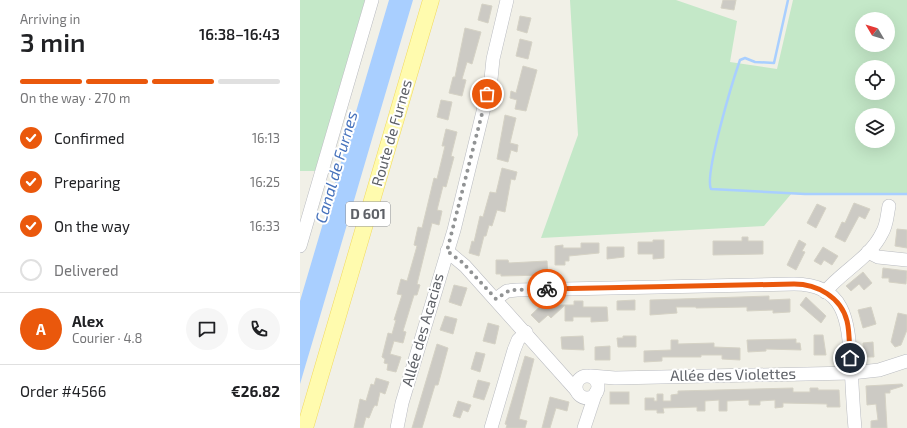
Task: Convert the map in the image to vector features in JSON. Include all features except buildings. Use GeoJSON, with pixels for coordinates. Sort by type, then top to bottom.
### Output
{"type":"FeatureCollection","features":[{"type":"Feature","properties":{"kind":"main road","name":"Route de Furnes"},"geometry":{"type":"LineString","coordinates":[[305,428],[431,0]]}},
{"type":"Feature","properties":{"kind":"street"},"geometry":{"type":"LineString","coordinates":[[300,246],[372,0]]}},
{"type":"Feature","properties":{"kind":"street","name":"Allée des Acacias"},"geometry":{"type":"LineString","coordinates":[[397,428],[402,403],[447,251],[491,78],[493,59],[507,0]]}},
{"type":"Feature","properties":{"kind":"street"},"geometry":{"type":"LineString","coordinates":[[825,292],[868,252],[883,232],[890,206]]}},
{"type":"Feature","properties":{"kind":"street"},"geometry":{"type":"LineString","coordinates":[[447,251],[462,262],[526,332],[577,392],[584,411],[583,428]]}},
{"type":"Feature","properties":{"kind":"street"},"geometry":{"type":"LineString","coordinates":[[868,252],[878,257],[907,260]]}},
{"type":"Feature","properties":{"kind":"street"},"geometry":{"type":"LineString","coordinates":[[496,299],[507,291],[525,290],[802,284],[812,286],[825,292],[839,305],[846,318],[855,428]]}},
{"type":"Feature","properties":{"kind":"street"},"geometry":{"type":"LineString","coordinates":[[491,428],[515,347],[518,340],[526,332]]}},
{"type":"Feature","properties":{"kind":"street","name":"Allée des Violettes"},"geometry":{"type":"LineString","coordinates":[[545,354],[566,370],[587,376],[615,378],[851,373],[879,370],[907,361]]}},
{"type":"Feature","properties":{"kind":"street"},"geometry":{"type":"LineString","coordinates":[[577,392],[577,381],[587,376],[596,381],[597,390],[583,428]]}},
{"type":"Feature","properties":{"kind":"street","name":"Allée des Violettes"},"geometry":{"type":"LineString","coordinates":[[597,390],[605,381],[615,378]]}},
{"type":"Feature","properties":{"kind":"street"},"geometry":{"type":"LineString","coordinates":[[577,392],[588,398],[597,390]]}},
{"type":"Feature","properties":{"kind":"green space"},"geometry":{"type":"Polygon","coordinates":[[[300,0],[365,0],[315,171],[300,171],[300,0]]]}},
{"type":"Feature","properties":{"kind":"green space"},"geometry":{"type":"Polygon","coordinates":[[[570,0],[676,0],[737,21],[730,62],[777,69],[793,0],[907,0],[907,195],[792,193],[764,226],[541,238],[578,135],[570,0]]]}},
{"type":"Feature","properties":{"kind":"water"},"geometry":{"type":"Polygon","coordinates":[[[389,0],[413,0],[300,384],[300,301],[389,0]]]}},
{"type":"Feature","properties":{"kind":"waterway"},"geometry":{"type":"LineString","coordinates":[[788,0],[774,63],[755,62],[745,58],[740,60],[715,147],[710,180],[711,189],[805,194],[907,194]]}},
{"type":"Feature","properties":{"kind":"way so far"},"geometry":{"type":"LineString","coordinates":[[487,94],[454,230],[447,251],[462,262],[496,299],[501,294],[510,290],[547,289]]}},
{"type":"Feature","properties":{"kind":"route"},"geometry":{"type":"LineString","coordinates":[[547,289],[806,284],[828,294],[843,310],[848,325],[850,358]]}},
{"type":"Feature","properties":{"kind":"water label","name":"Canal de Furnes"},"geometry":{"type":"Point","coordinates":[336,167]}}]}
